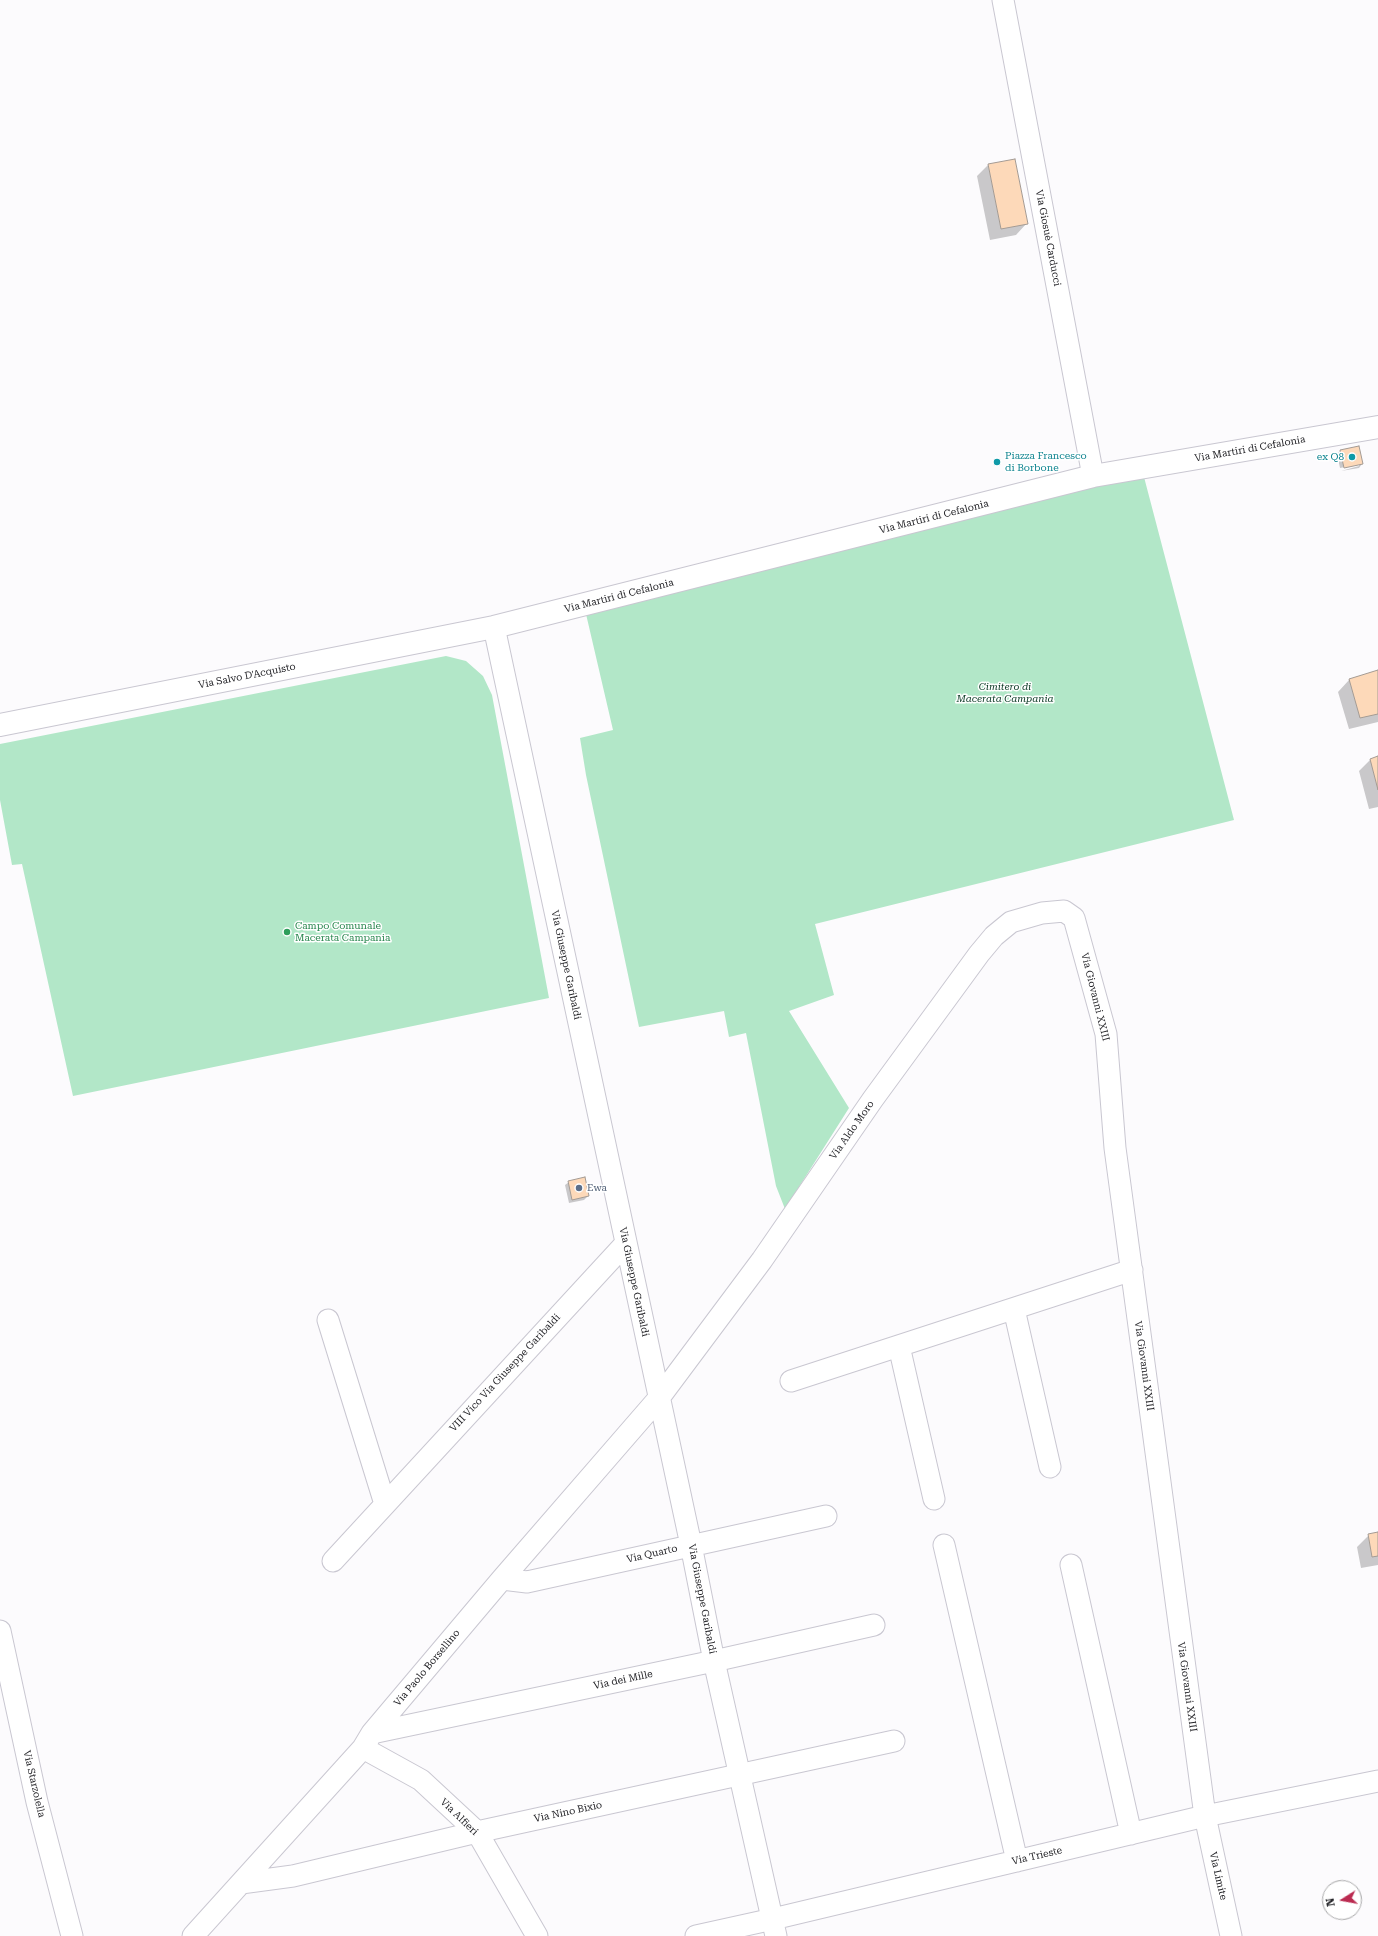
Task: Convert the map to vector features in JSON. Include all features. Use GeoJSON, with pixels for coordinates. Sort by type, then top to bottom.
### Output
{"type":"FeatureCollection","features":[{"type":"Feature","properties":{"kind":"street","name":"Via Giosuè Carducci"},"geometry":{"type":"LineString","coordinates":[[1003,0],[1093,476]]}},
{"type":"Feature","properties":{"kind":"street","name":"Via Martiri di Cefalonia"},"geometry":{"type":"LineString","coordinates":[[494,627],[1093,476],[1378,427]]}},
{"type":"Feature","properties":{"kind":"street","name":"Via Salvo D'Acquisto"},"geometry":{"type":"LineString","coordinates":[[0,725],[494,627]]}},
{"type":"Feature","properties":{"kind":"street","name":"Via Giuseppe Garibaldi"},"geometry":{"type":"LineString","coordinates":[[494,627],[691,1545],[714,1661],[774,1928]]}},
{"type":"Feature","properties":{"kind":"street","name":"Via Aldo Moro"},"geometry":{"type":"LineString","coordinates":[[659,1398],[762,1260],[873,1099],[979,954],[994,936],[1011,922],[1042,913],[1064,911],[1074,918]]}},
{"type":"Feature","properties":{"kind":"street","name":"Via Giovanni XXIII"},"geometry":{"type":"LineString","coordinates":[[1074,918],[1106,1034],[1116,1148],[1204,1816]]}},
{"type":"Feature","properties":{"kind":"street","name":"VIII Vico Via Giuseppe Garibaldi"},"geometry":{"type":"LineString","coordinates":[[333,1561],[626,1243]]}},
{"type":"Feature","properties":{"kind":"street"},"geometry":{"type":"LineString","coordinates":[[791,1381],[1132,1270]]}},
{"type":"Feature","properties":{"kind":"street"},"geometry":{"type":"LineString","coordinates":[[1014,1309],[1050,1467]]}},
{"type":"Feature","properties":{"kind":"street"},"geometry":{"type":"LineString","coordinates":[[328,1320],[385,1504]]}},
{"type":"Feature","properties":{"kind":"street"},"geometry":{"type":"LineString","coordinates":[[899,1346],[934,1499]]}},
{"type":"Feature","properties":{"kind":"street","name":"Via Paolo Borsellino"},"geometry":{"type":"LineString","coordinates":[[193,1936],[368,1741],[502,1579],[659,1398]]}},
{"type":"Feature","properties":{"kind":"street","name":"Via Quarto"},"geometry":{"type":"LineString","coordinates":[[502,1579],[527,1582],[826,1516]]}},
{"type":"Feature","properties":{"kind":"street"},"geometry":{"type":"LineString","coordinates":[[944,1545],[1017,1861]]}},
{"type":"Feature","properties":{"kind":"street"},"geometry":{"type":"LineString","coordinates":[[1071,1564],[1131,1834]]}},
{"type":"Feature","properties":{"kind":"street","name":"Via dei Mille"},"geometry":{"type":"LineString","coordinates":[[368,1741],[874,1625]]}},
{"type":"Feature","properties":{"kind":"street","name":"Via Starzolella"},"geometry":{"type":"LineString","coordinates":[[0,1631],[37,1802],[72,1936]]}},
{"type":"Feature","properties":{"kind":"street","name":"Via Alfieri"},"geometry":{"type":"LineString","coordinates":[[368,1741],[421,1780],[477,1832],[537,1936]]}},
{"type":"Feature","properties":{"kind":"street","name":"Via Nino Bixio"},"geometry":{"type":"LineString","coordinates":[[241,1883],[293,1876],[477,1832],[894,1741]]}},
{"type":"Feature","properties":{"kind":"street","name":"Via Trieste"},"geometry":{"type":"LineString","coordinates":[[696,1936],[774,1928],[1017,1861],[1204,1816],[1378,1781]]}},
{"type":"Feature","properties":{"kind":"street","name":"Via Limite"},"geometry":{"type":"LineString","coordinates":[[1204,1816],[1232,1936]]}},
{"type":"Feature","properties":{"kind":"green space","name":"Cimitero di Macerata Campania"},"geometry":{"type":"Polygon","coordinates":[[[1144,477],[1234,820],[815,924],[834,995],[789,1011],[849,1108],[785,1209],[776,1186],[746,1033],[729,1037],[724,1011],[639,1027],[586,775],[580,738],[613,730],[586,614],[1075,489],[1144,477]]]}},
{"type":"Feature","properties":{"kind":"green space","name":"Campo Comunale Macerata Campania"},"geometry":{"type":"Polygon","coordinates":[[[446,656],[466,661],[483,676],[492,695],[549,998],[73,1096],[22,864],[12,865],[0,800],[0,744],[446,656]]]}},
{"type":"Feature","properties":{"kind":"building"},"geometry":{"type":"Polygon","coordinates":[[[1015,159],[1028,224],[1001,229],[988,164],[1015,159]]]}},
{"type":"Feature","properties":{"kind":"building","name":"ex Q8"},"geometry":{"type":"Polygon","coordinates":[[[1359,446],[1363,464],[1344,468],[1340,450],[1359,446]]]}},
{"type":"Feature","properties":{"kind":"building"},"geometry":{"type":"Polygon","coordinates":[[[1378,670],[1378,714],[1360,718],[1349,679],[1378,670]]]}},
{"type":"Feature","properties":{"kind":"building"},"geometry":{"type":"Polygon","coordinates":[[[1378,756],[1378,790],[1370,759],[1378,756]]]}},
{"type":"Feature","properties":{"kind":"building"},"geometry":{"type":"Polygon","coordinates":[[[585,1177],[589,1196],[572,1200],[568,1181],[585,1177]]]}},
{"type":"Feature","properties":{"kind":"building"},"geometry":{"type":"Polygon","coordinates":[[[1378,1532],[1378,1556],[1372,1557],[1368,1534],[1378,1532]]]}},
{"type":"Feature","properties":{"kind":"place","name":"ex Q8"},"geometry":{"type":"Point","coordinates":[1352,457]}},
{"type":"Feature","properties":{"kind":"place","name":"Piazza Francesco di Borbone"},"geometry":{"type":"Point","coordinates":[997,462]}},
{"type":"Feature","properties":{"kind":"place","name":"Campo Comunale Macerata Campania"},"geometry":{"type":"Point","coordinates":[287,932]}},
{"type":"Feature","properties":{"kind":"place","name":"Ewa"},"geometry":{"type":"Point","coordinates":[579,1188]}}]}
